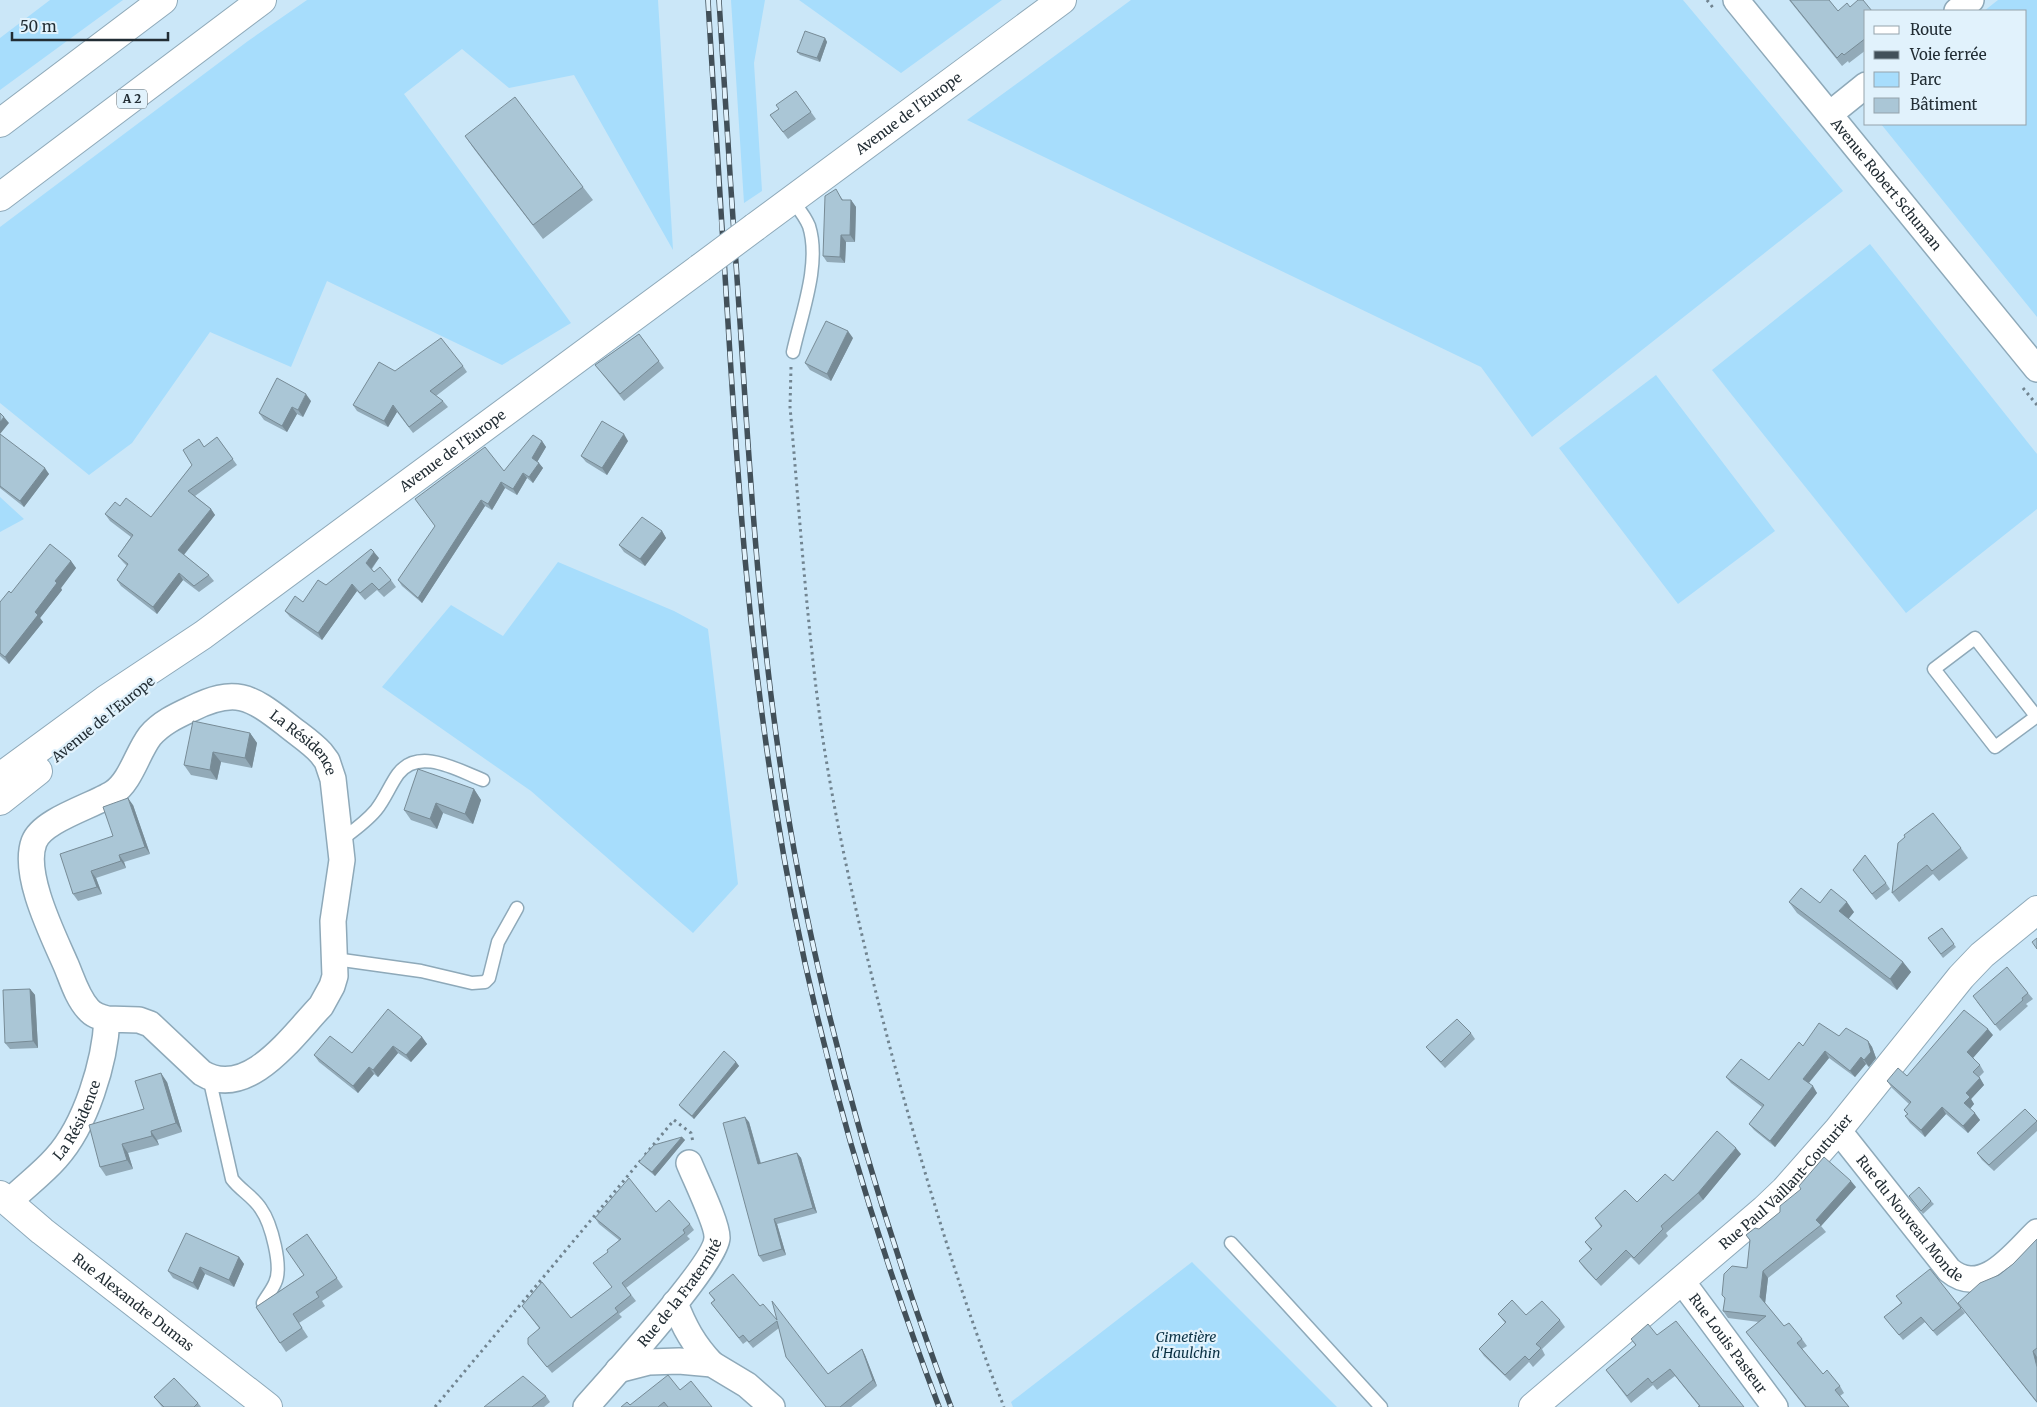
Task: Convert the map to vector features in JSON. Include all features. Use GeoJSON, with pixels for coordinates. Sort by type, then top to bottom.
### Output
{"type":"FeatureCollection","features":[{"type":"Feature","properties":{"kind":"main road"},"geometry":{"type":"LineString","coordinates":[[0,123],[164,0]]}},
{"type":"Feature","properties":{"kind":"main road","name":"A 2"},"geometry":{"type":"LineString","coordinates":[[0,197],[262,0]]}},
{"type":"Feature","properties":{"kind":"main road","name":"Avenue de l'Europe"},"geometry":{"type":"LineString","coordinates":[[0,777],[105,700],[203,635],[1062,0]]}},
{"type":"Feature","properties":{"kind":"main road","name":"Avenue de l'Europe"},"geometry":{"type":"LineString","coordinates":[[0,801],[110,716],[203,635]]}},
{"type":"Feature","properties":{"kind":"main road","name":"Rue Paul Vaillant-Couturier"},"geometry":{"type":"LineString","coordinates":[[1533,1407],[1774,1200],[1838,1130],[1961,977],[1982,955],[2037,910]]}},
{"type":"Feature","properties":{"kind":"main road","name":"Rue Paul Vaillant-Couturier"},"geometry":{"type":"LineString","coordinates":[[2011,932],[2037,920]]}},
{"type":"Feature","properties":{"kind":"main road","name":"Rue Alexandre Dumas"},"geometry":{"type":"LineString","coordinates":[[4,1199],[42,1231],[268,1407]]}},
{"type":"Feature","properties":{"kind":"street","name":"Avenue Robert Schuman"},"geometry":{"type":"LineString","coordinates":[[1736,0],[2037,369]]}},
{"type":"Feature","properties":{"kind":"street"},"geometry":{"type":"LineString","coordinates":[[1959,10],[1971,0]]}},
{"type":"Feature","properties":{"kind":"street"},"geometry":{"type":"LineString","coordinates":[[1830,114],[1864,87]]}},
{"type":"Feature","properties":{"kind":"street","name":"La Résidence"},"geometry":{"type":"LineString","coordinates":[[225,697],[244,698],[261,704],[315,747],[327,761],[333,780],[341,840],[342,860],[333,921],[335,976],[328,996],[321,1006],[261,1068],[241,1078],[229,1080],[209,1077],[202,1073],[150,1024],[139,1020],[107,1019],[92,1014],[81,1000],[38,898],[34,881],[32,849],[38,835],[43,830],[119,788],[146,742],[167,721],[205,702],[225,697]]}},
{"type":"Feature","properties":{"kind":"street","name":"La Résidence"},"geometry":{"type":"LineString","coordinates":[[4,1199],[56,1158],[77,1127],[101,1063],[107,1019]]}},
{"type":"Feature","properties":{"kind":"street","name":"Rue du Nouveau Monde"},"geometry":{"type":"LineString","coordinates":[[1838,1130],[1949,1270],[1956,1276],[1972,1280],[1988,1276],[2037,1232]]}},
{"type":"Feature","properties":{"kind":"street","name":"Rue de la Fraternité"},"geometry":{"type":"LineString","coordinates":[[586,1407],[675,1303],[712,1254],[717,1239],[717,1232],[689,1163]]}},
{"type":"Feature","properties":{"kind":"street","name":"Rue Louis Pasteur"},"geometry":{"type":"LineString","coordinates":[[1681,1280],[1775,1407]]}},
{"type":"Feature","properties":{"kind":"street"},"geometry":{"type":"LineString","coordinates":[[675,1303],[684,1326],[694,1343],[712,1364],[747,1385],[772,1407]]}},
{"type":"Feature","properties":{"kind":"street"},"geometry":{"type":"LineString","coordinates":[[618,1370],[649,1362],[679,1361],[712,1364]]}},
{"type":"Feature","properties":{"kind":"lane"},"geometry":{"type":"LineString","coordinates":[[792,200],[808,226],[813,251],[809,283],[793,352]]}},
{"type":"Feature","properties":{"kind":"lane"},"geometry":{"type":"LineString","coordinates":[[1975,638],[2036,716],[1995,747],[1934,669],[1975,638]]}},
{"type":"Feature","properties":{"kind":"lane"},"geometry":{"type":"LineString","coordinates":[[341,840],[377,810],[398,774],[413,762],[440,763],[483,780]]}},
{"type":"Feature","properties":{"kind":"lane"},"geometry":{"type":"LineString","coordinates":[[335,959],[422,971],[478,983],[489,978],[498,942],[517,908]]}},
{"type":"Feature","properties":{"kind":"lane"},"geometry":{"type":"LineString","coordinates":[[209,1077],[232,1179],[262,1209],[276,1253],[278,1274],[276,1283],[263,1303]]}},
{"type":"Feature","properties":{"kind":"lane"},"geometry":{"type":"LineString","coordinates":[[1230,1243],[1381,1407]]}},
{"type":"Feature","properties":{"kind":"path"},"geometry":{"type":"LineString","coordinates":[[793,352],[789,388],[790,407],[813,656],[823,739],[839,830],[868,964],[922,1163],[951,1259],[1004,1407]]}},
{"type":"Feature","properties":{"kind":"path"},"geometry":{"type":"LineString","coordinates":[[435,1407],[674,1120],[691,1133],[693,1139],[689,1163]]}},
{"type":"Feature","properties":{"kind":"green space"},"geometry":{"type":"Polygon","coordinates":[[[50,0],[123,0],[0,90],[0,38],[50,0]]]}},
{"type":"Feature","properties":{"kind":"green space"},"geometry":{"type":"Polygon","coordinates":[[[307,0],[658,0],[673,250],[574,75],[509,88],[462,49],[404,94],[571,323],[502,365],[327,281],[291,367],[210,332],[132,443],[89,475],[0,403],[0,227],[248,41],[307,0]]]}},
{"type":"Feature","properties":{"kind":"green space"},"geometry":{"type":"Polygon","coordinates":[[[731,0],[765,0],[754,63],[762,191],[744,203],[731,0]]]}},
{"type":"Feature","properties":{"kind":"green space"},"geometry":{"type":"Polygon","coordinates":[[[799,0],[1002,0],[901,73],[799,0]]]}},
{"type":"Feature","properties":{"kind":"green space"},"geometry":{"type":"Polygon","coordinates":[[[1131,0],[1683,0],[1843,191],[1532,437],[1481,367],[967,120],[1131,0]]]}},
{"type":"Feature","properties":{"kind":"green space"},"geometry":{"type":"Polygon","coordinates":[[[1998,0],[2037,0],[2037,317],[1882,125],[2027,125],[2027,10],[1985,10],[1998,0]]]}},
{"type":"Feature","properties":{"kind":"green space"},"geometry":{"type":"Polygon","coordinates":[[[1870,244],[2037,454],[2037,509],[1906,613],[1712,370],[1870,244]]]}},
{"type":"Feature","properties":{"kind":"green space"},"geometry":{"type":"Polygon","coordinates":[[[1656,375],[1775,531],[1678,604],[1559,448],[1656,375]]]}},
{"type":"Feature","properties":{"kind":"green space"},"geometry":{"type":"Polygon","coordinates":[[[0,497],[24,519],[0,532],[0,497]]]}},
{"type":"Feature","properties":{"kind":"green space"},"geometry":{"type":"Polygon","coordinates":[[[558,562],[674,611],[708,629],[738,884],[693,933],[531,791],[382,687],[451,605],[503,636],[558,562]]]}},
{"type":"Feature","properties":{"kind":"green space","name":"Cimetière d'Haulchin"},"geometry":{"type":"Polygon","coordinates":[[[1192,1262],[1337,1407],[1013,1407],[1011,1402],[1192,1262]]]}},
{"type":"Feature","properties":{"kind":"building"},"geometry":{"type":"Polygon","coordinates":[[[1790,0],[1829,0],[1838,11],[1847,3],[1850,7],[1858,0],[1863,0],[1871,10],[1864,10],[1864,40],[1837,58],[1790,0]]]}},
{"type":"Feature","properties":{"kind":"building"},"geometry":{"type":"Polygon","coordinates":[[[805,31],[825,38],[817,58],[797,52],[805,31]]]}},
{"type":"Feature","properties":{"kind":"building"},"geometry":{"type":"Polygon","coordinates":[[[796,91],[811,112],[783,132],[770,115],[779,109],[776,105],[796,91]]]}},
{"type":"Feature","properties":{"kind":"building"},"geometry":{"type":"Polygon","coordinates":[[[515,97],[583,187],[533,225],[465,136],[515,97]]]}},
{"type":"Feature","properties":{"kind":"building"},"geometry":{"type":"Polygon","coordinates":[[[836,189],[842,200],[851,200],[850,235],[841,235],[840,257],[823,256],[825,196],[836,189]]]}},
{"type":"Feature","properties":{"kind":"building"},"geometry":{"type":"Polygon","coordinates":[[[826,321],[848,331],[827,374],[805,363],[826,321]]]}},
{"type":"Feature","properties":{"kind":"building"},"geometry":{"type":"Polygon","coordinates":[[[639,334],[659,361],[620,394],[595,365],[639,334]]]}},
{"type":"Feature","properties":{"kind":"building"},"geometry":{"type":"Polygon","coordinates":[[[441,338],[463,366],[430,391],[443,401],[409,427],[393,405],[384,421],[353,405],[379,362],[395,371],[441,338]]]}},
{"type":"Feature","properties":{"kind":"building"},"geometry":{"type":"Polygon","coordinates":[[[277,378],[306,394],[298,410],[292,407],[282,426],[259,413],[277,378]]]}},
{"type":"Feature","properties":{"kind":"building"},"geometry":{"type":"Polygon","coordinates":[[[0,413],[4,417],[0,422],[0,413]]]}},
{"type":"Feature","properties":{"kind":"building"},"geometry":{"type":"Polygon","coordinates":[[[602,421],[624,434],[602,468],[581,456],[602,421]]]}},
{"type":"Feature","properties":{"kind":"building"},"geometry":{"type":"Polygon","coordinates":[[[0,434],[45,468],[20,501],[0,486],[0,434]]]}},
{"type":"Feature","properties":{"kind":"building"},"geometry":{"type":"Polygon","coordinates":[[[533,435],[542,441],[532,458],[539,463],[529,477],[523,473],[513,489],[501,482],[488,504],[481,500],[418,598],[398,580],[435,526],[415,499],[485,447],[504,471],[533,435]]]}},
{"type":"Feature","properties":{"kind":"building"},"geometry":{"type":"Polygon","coordinates":[[[217,437],[233,459],[188,491],[211,509],[178,550],[209,575],[194,586],[179,573],[153,607],[117,580],[128,564],[118,556],[133,535],[105,514],[115,502],[120,506],[126,498],[151,517],[192,465],[183,450],[199,439],[204,447],[217,437]]]}},
{"type":"Feature","properties":{"kind":"building"},"geometry":{"type":"Polygon","coordinates":[[[642,517],[662,531],[640,559],[619,545],[642,517]]]}},
{"type":"Feature","properties":{"kind":"building"},"geometry":{"type":"Polygon","coordinates":[[[50,544],[71,561],[55,581],[57,583],[35,612],[38,615],[5,657],[0,653],[0,602],[9,591],[11,593],[50,544]]]}},
{"type":"Feature","properties":{"kind":"building"},"geometry":{"type":"Polygon","coordinates":[[[371,549],[374,552],[366,563],[374,572],[380,567],[391,580],[379,590],[372,583],[360,593],[352,584],[318,633],[285,611],[295,596],[303,602],[318,580],[326,585],[371,549]]]}},
{"type":"Feature","properties":{"kind":"building"},"geometry":{"type":"Polygon","coordinates":[[[193,721],[250,733],[245,758],[213,752],[210,770],[184,765],[193,721]]]}},
{"type":"Feature","properties":{"kind":"building"},"geometry":{"type":"Polygon","coordinates":[[[418,769],[474,789],[465,814],[436,803],[430,819],[404,810],[418,769]]]}},
{"type":"Feature","properties":{"kind":"building"},"geometry":{"type":"Polygon","coordinates":[[[128,798],[145,847],[119,855],[121,861],[91,871],[97,887],[73,894],[60,854],[113,836],[103,807],[128,798]]]}},
{"type":"Feature","properties":{"kind":"building"},"geometry":{"type":"Polygon","coordinates":[[[1933,813],[1961,848],[1932,871],[1927,865],[1892,893],[1898,843],[1905,837],[1904,835],[1933,813]]]}},
{"type":"Feature","properties":{"kind":"building"},"geometry":{"type":"Polygon","coordinates":[[[1865,855],[1886,883],[1872,894],[1853,870],[1865,855]]]}},
{"type":"Feature","properties":{"kind":"building"},"geometry":{"type":"Polygon","coordinates":[[[1801,888],[1820,903],[1831,889],[1847,902],[1839,911],[1903,962],[1890,979],[1789,902],[1801,888]]]}},
{"type":"Feature","properties":{"kind":"building"},"geometry":{"type":"Polygon","coordinates":[[[1942,928],[1954,944],[1941,954],[1928,938],[1942,928]]]}},
{"type":"Feature","properties":{"kind":"building"},"geometry":{"type":"Polygon","coordinates":[[[2037,938],[2037,949],[2032,942],[2037,938]]]}},
{"type":"Feature","properties":{"kind":"building"},"geometry":{"type":"Polygon","coordinates":[[[2007,967],[2028,993],[2022,998],[2023,1000],[1995,1025],[1973,996],[2007,967]]]}},
{"type":"Feature","properties":{"kind":"building"},"geometry":{"type":"Polygon","coordinates":[[[30,989],[33,1041],[5,1043],[3,990],[30,989]]]}},
{"type":"Feature","properties":{"kind":"building"},"geometry":{"type":"Polygon","coordinates":[[[388,1009],[422,1037],[406,1055],[393,1046],[373,1070],[369,1067],[353,1086],[314,1055],[330,1036],[352,1053],[388,1009]]]}},
{"type":"Feature","properties":{"kind":"building"},"geometry":{"type":"Polygon","coordinates":[[[1964,1010],[1988,1029],[1967,1052],[1980,1065],[1973,1072],[1980,1078],[1966,1093],[1970,1097],[1964,1103],[1975,1113],[1963,1126],[1942,1107],[1921,1130],[1905,1116],[1908,1114],[1904,1110],[1911,1102],[1887,1081],[1898,1068],[1907,1076],[1964,1010]]]}},
{"type":"Feature","properties":{"kind":"building"},"geometry":{"type":"Polygon","coordinates":[[[1457,1019],[1471,1033],[1441,1062],[1426,1047],[1457,1019]]]}},
{"type":"Feature","properties":{"kind":"building"},"geometry":{"type":"Polygon","coordinates":[[[1819,1023],[1839,1036],[1846,1028],[1868,1041],[1871,1052],[1864,1060],[1861,1057],[1850,1071],[1825,1051],[1803,1079],[1813,1086],[1770,1141],[1749,1124],[1764,1105],[1726,1077],[1741,1059],[1769,1080],[1799,1042],[1803,1046],[1819,1023]]]}},
{"type":"Feature","properties":{"kind":"building"},"geometry":{"type":"Polygon","coordinates":[[[724,1051],[736,1062],[692,1116],[679,1105],[724,1051]]]}},
{"type":"Feature","properties":{"kind":"building"},"geometry":{"type":"Polygon","coordinates":[[[161,1073],[176,1123],[151,1131],[152,1136],[122,1144],[127,1160],[100,1167],[89,1125],[144,1109],[135,1081],[161,1073]]]}},
{"type":"Feature","properties":{"kind":"building"},"geometry":{"type":"Polygon","coordinates":[[[2025,1109],[2037,1121],[1989,1165],[1977,1153],[2025,1109]]]}},
{"type":"Feature","properties":{"kind":"building"},"geometry":{"type":"Polygon","coordinates":[[[745,1117],[758,1164],[797,1153],[813,1208],[774,1219],[782,1249],[759,1256],[723,1123],[745,1117]]]}},
{"type":"Feature","properties":{"kind":"building"},"geometry":{"type":"Polygon","coordinates":[[[1717,1131],[1736,1148],[1698,1193],[1661,1226],[1663,1229],[1634,1258],[1626,1250],[1596,1280],[1579,1261],[1592,1249],[1585,1242],[1602,1226],[1595,1218],[1625,1190],[1637,1202],[1665,1174],[1673,1181],[1717,1131]]]}},
{"type":"Feature","properties":{"kind":"building"},"geometry":{"type":"Polygon","coordinates":[[[682,1137],[652,1172],[639,1162],[654,1145],[682,1137]]]}},
{"type":"Feature","properties":{"kind":"building"},"geometry":{"type":"Polygon","coordinates":[[[1824,1157],[1851,1181],[1816,1220],[1821,1225],[1763,1271],[1760,1297],[1784,1326],[1789,1323],[1802,1339],[1797,1343],[1823,1374],[1827,1370],[1840,1386],[1835,1390],[1849,1407],[1806,1407],[1746,1332],[1766,1316],[1723,1311],[1725,1298],[1722,1295],[1724,1274],[1732,1266],[1747,1268],[1750,1240],[1746,1235],[1755,1228],[1759,1229],[1780,1212],[1780,1206],[1801,1189],[1799,1186],[1824,1157]]]}},
{"type":"Feature","properties":{"kind":"building"},"geometry":{"type":"Polygon","coordinates":[[[629,1178],[656,1212],[669,1200],[690,1224],[683,1230],[685,1233],[622,1283],[631,1295],[615,1308],[618,1312],[547,1367],[528,1344],[528,1338],[540,1328],[522,1306],[542,1282],[571,1318],[612,1287],[593,1263],[621,1239],[595,1218],[629,1178]]]}},
{"type":"Feature","properties":{"kind":"building"},"geometry":{"type":"Polygon","coordinates":[[[1919,1187],[1931,1201],[1921,1211],[1909,1196],[1919,1187]]]}},
{"type":"Feature","properties":{"kind":"building"},"geometry":{"type":"Polygon","coordinates":[[[186,1233],[239,1257],[229,1280],[200,1267],[193,1283],[168,1271],[186,1233]]]}},
{"type":"Feature","properties":{"kind":"building"},"geometry":{"type":"Polygon","coordinates":[[[307,1234],[337,1278],[316,1292],[319,1297],[293,1314],[302,1328],[280,1343],[256,1307],[304,1275],[286,1249],[307,1234]]]}},
{"type":"Feature","properties":{"kind":"building"},"geometry":{"type":"Polygon","coordinates":[[[2037,1239],[2037,1348],[2033,1351],[2037,1367],[2037,1402],[1958,1303],[1980,1283],[1999,1275],[2013,1264],[2037,1239]]]}},
{"type":"Feature","properties":{"kind":"building"},"geometry":{"type":"Polygon","coordinates":[[[1930,1269],[1961,1308],[1933,1331],[1921,1317],[1899,1335],[1884,1317],[1902,1303],[1896,1296],[1930,1269]]]}},
{"type":"Feature","properties":{"kind":"building"},"geometry":{"type":"Polygon","coordinates":[[[733,1274],[760,1306],[763,1304],[777,1320],[772,1301],[828,1374],[862,1349],[873,1380],[840,1407],[826,1407],[786,1357],[777,1321],[749,1342],[743,1335],[739,1338],[711,1303],[715,1300],[709,1293],[733,1274]]]}},
{"type":"Feature","properties":{"kind":"building"},"geometry":{"type":"Polygon","coordinates":[[[1512,1300],[1526,1315],[1542,1301],[1560,1320],[1536,1344],[1541,1348],[1529,1360],[1525,1356],[1505,1375],[1479,1349],[1506,1322],[1498,1314],[1512,1300]]]}},
{"type":"Feature","properties":{"kind":"building"},"geometry":{"type":"Polygon","coordinates":[[[1676,1321],[1744,1407],[1698,1407],[1700,1406],[1670,1369],[1652,1383],[1648,1378],[1627,1396],[1606,1370],[1636,1345],[1631,1339],[1648,1324],[1657,1335],[1676,1321]]]}},
{"type":"Feature","properties":{"kind":"building"},"geometry":{"type":"Polygon","coordinates":[[[668,1375],[680,1390],[691,1381],[712,1407],[668,1407],[664,1402],[658,1407],[621,1407],[627,1402],[630,1405],[668,1375]]]}},
{"type":"Feature","properties":{"kind":"building"},"geometry":{"type":"Polygon","coordinates":[[[523,1376],[546,1396],[532,1407],[484,1407],[523,1376]]]}},
{"type":"Feature","properties":{"kind":"building"},"geometry":{"type":"Polygon","coordinates":[[[174,1378],[198,1403],[194,1407],[164,1407],[154,1397],[174,1378]]]}},
{"type":"Feature","properties":{"kind":"railway"},"geometry":{"type":"LineString","coordinates":[[708,0],[740,504],[758,684],[775,803],[804,957],[821,1034],[841,1110],[887,1259],[939,1407]]}},
{"type":"Feature","properties":{"kind":"railway"},"geometry":{"type":"LineString","coordinates":[[719,0],[756,552],[762,618],[788,816],[814,949],[846,1082],[884,1213],[951,1407]]}}]}
